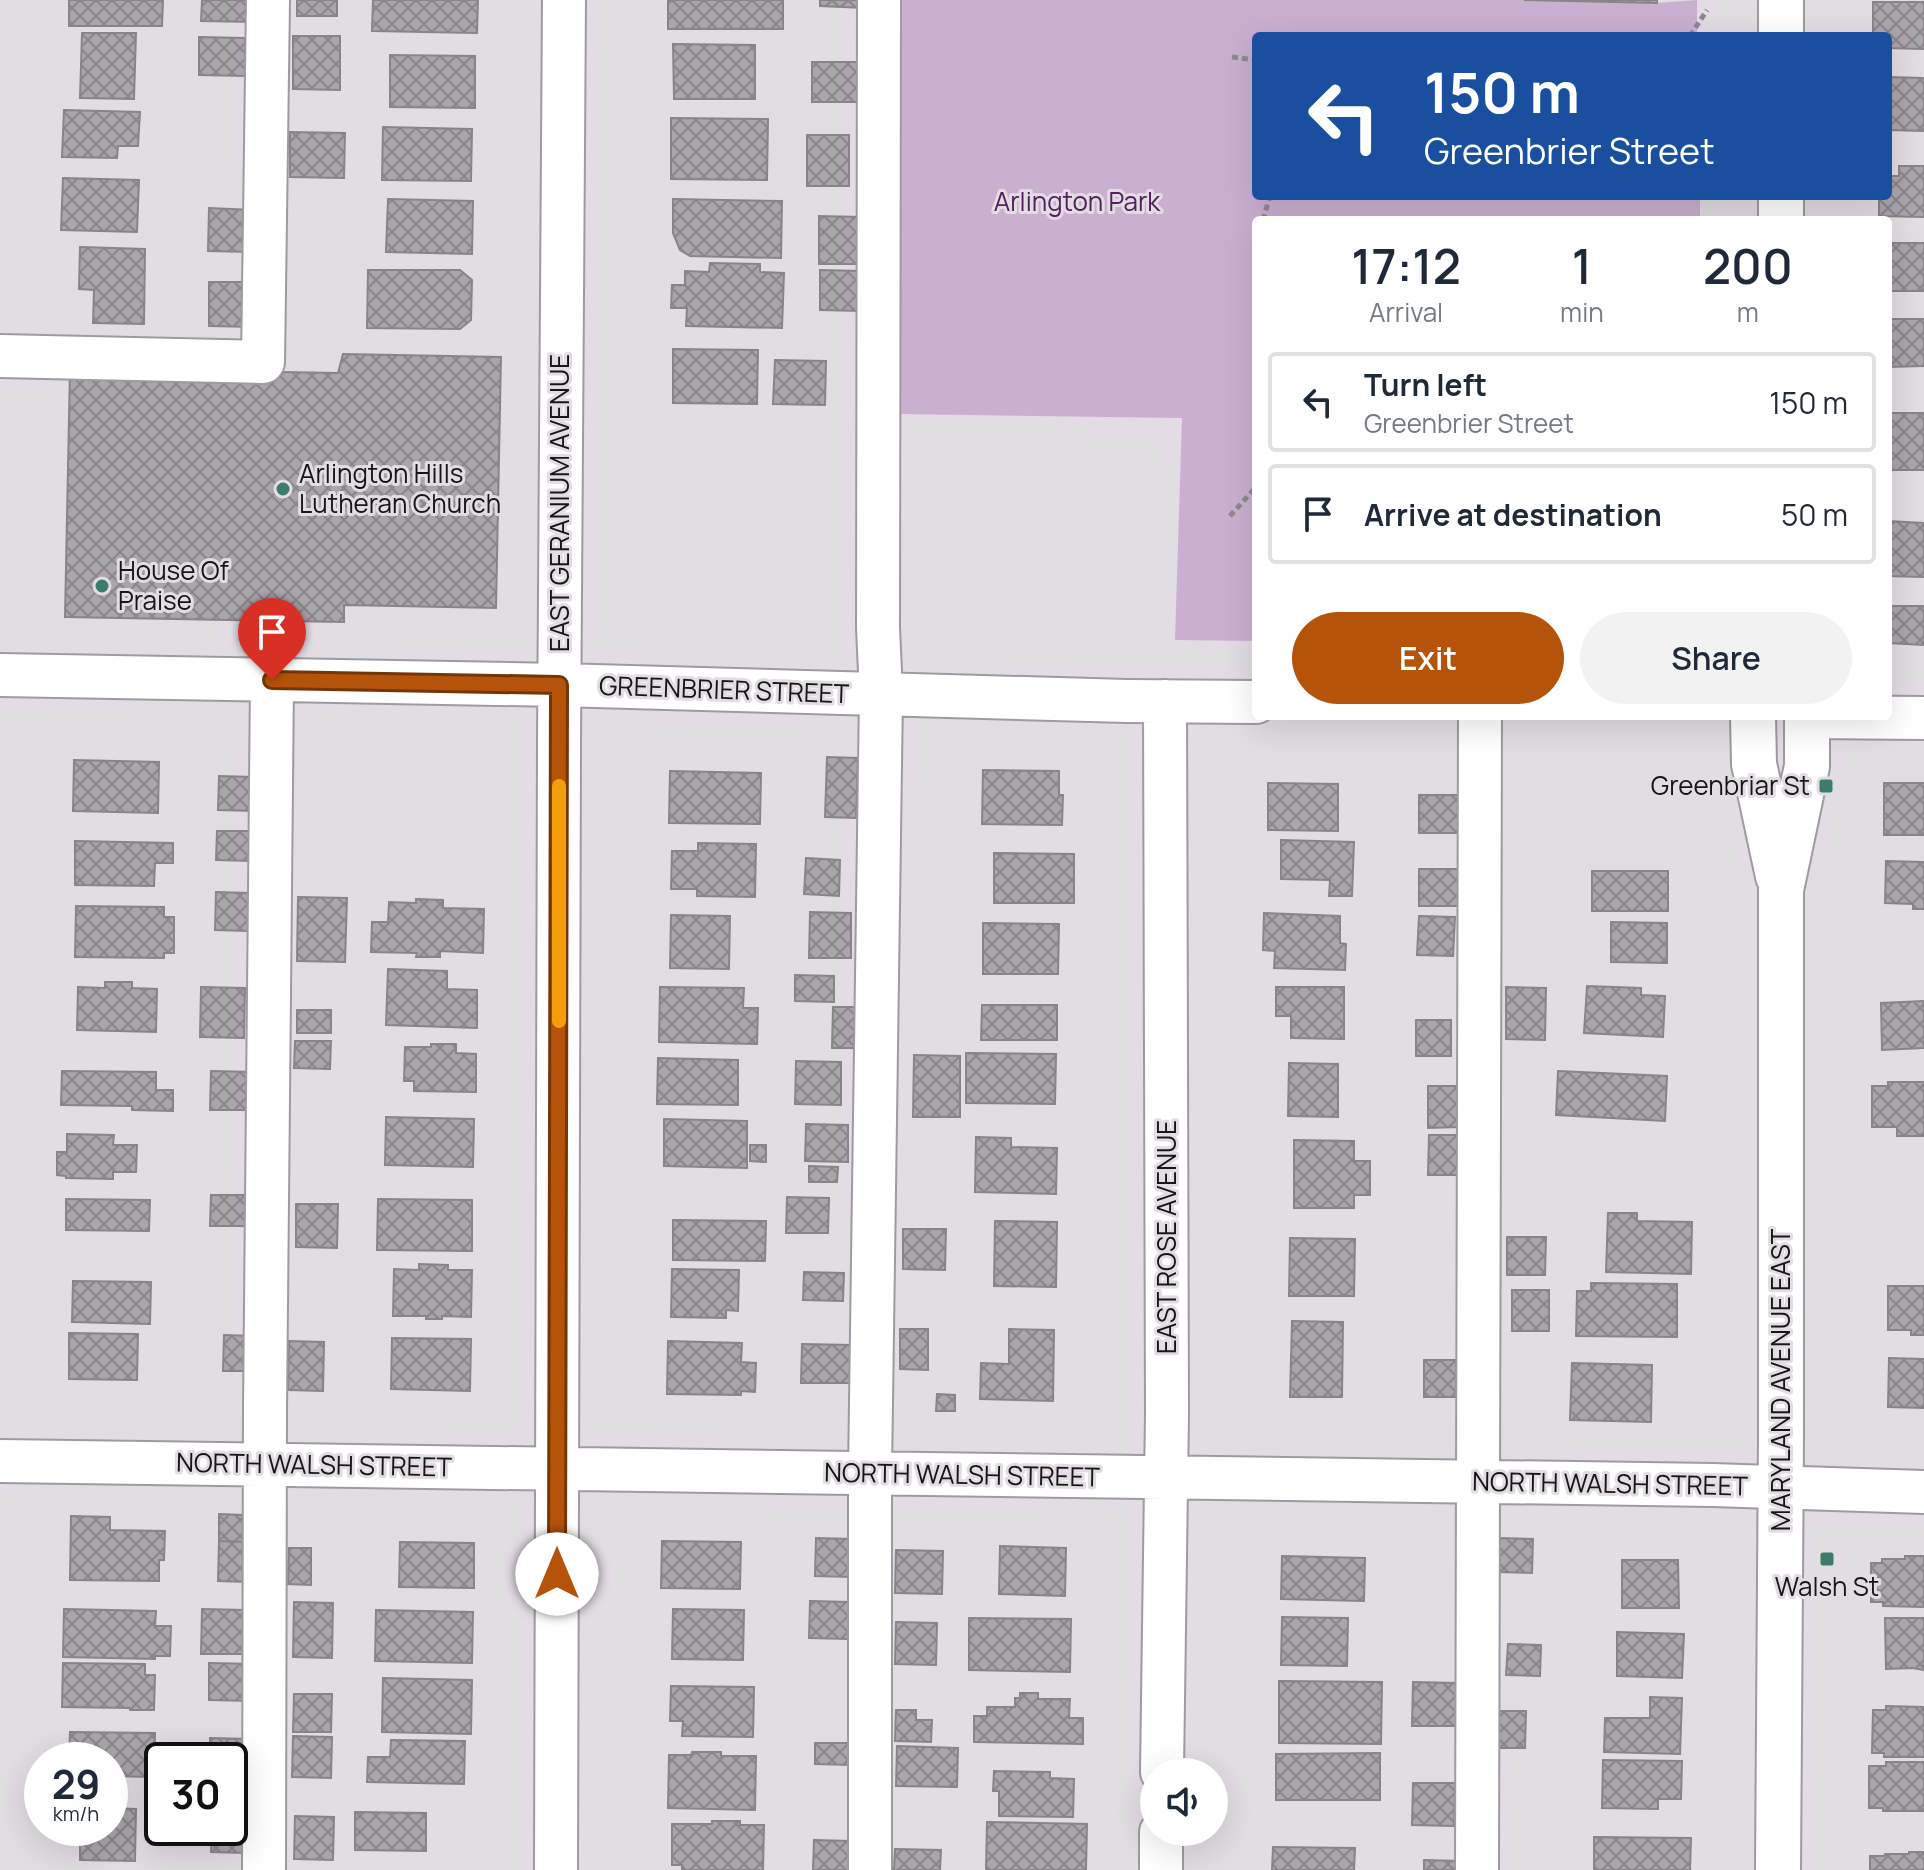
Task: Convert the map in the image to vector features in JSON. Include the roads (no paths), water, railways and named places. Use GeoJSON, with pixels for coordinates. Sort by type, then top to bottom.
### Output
{"type":"FeatureCollection","features":[{"type":"Feature","properties":{"kind":"main road"},"geometry":{"type":"LineString","coordinates":[[1781,0],[1781,32]]}},
{"type":"Feature","properties":{"kind":"main road","name":"MARYLAND AVENUE EAST"},"geometry":{"type":"LineString","coordinates":[[1753,720],[1754,764],[1781,890]]}},
{"type":"Feature","properties":{"kind":"main road","name":"MARYLAND AVENUE EAST"},"geometry":{"type":"LineString","coordinates":[[1778,1870],[1781,890],[1807,766],[1807,720]]}},
{"type":"Feature","properties":{"kind":"street"},"geometry":{"type":"LineString","coordinates":[[0,356],[263,362],[268,0]]}},
{"type":"Feature","properties":{"kind":"street","name":"EAST GERANIUM AVENUE"},"geometry":{"type":"LineString","coordinates":[[556,1870],[564,0]]}},
{"type":"Feature","properties":{"kind":"street"},"geometry":{"type":"LineString","coordinates":[[870,1870],[870,1473],[881,694],[878,628],[879,0]]}},
{"type":"Feature","properties":{"kind":"street","name":"GREENBRIER STREET"},"geometry":{"type":"LineString","coordinates":[[0,675],[1252,702]]}},
{"type":"Feature","properties":{"kind":"street"},"geometry":{"type":"LineString","coordinates":[[264,1870],[272,680]]}},
{"type":"Feature","properties":{"kind":"street","name":"EAST ROSE AVENUE"},"geometry":{"type":"LineString","coordinates":[[1162,1758],[1166,1477],[1165,701]]}},
{"type":"Feature","properties":{"kind":"street"},"geometry":{"type":"LineString","coordinates":[[1892,718],[1924,718]]}},
{"type":"Feature","properties":{"kind":"street"},"geometry":{"type":"LineString","coordinates":[[1477,1870],[1480,720]]}},
{"type":"Feature","properties":{"kind":"street","name":"NORTH WALSH STREET"},"geometry":{"type":"LineString","coordinates":[[0,1461],[1478,1482],[1924,1492]]}},
{"type":"Feature","properties":{"kind":"street"},"geometry":{"type":"LineString","coordinates":[[1161,1846],[1161,1870]]}},
{"type":"Feature","properties":{"kind":"place","name":"Arlington Hills Lutheran Church"},"geometry":{"type":"Point","coordinates":[283,489]}},
{"type":"Feature","properties":{"kind":"place","name":"House Of Praise"},"geometry":{"type":"Point","coordinates":[102,586]}},
{"type":"Feature","properties":{"kind":"place","name":"Greenbriar St"},"geometry":{"type":"Point","coordinates":[1826,786]}},
{"type":"Feature","properties":{"kind":"place","name":"Walsh St"},"geometry":{"type":"Point","coordinates":[1827,1559]}},
{"type":"Feature","properties":{"kind":"park label","name":"Arlington Park"},"geometry":{"type":"Point","coordinates":[1077,202]}}]}
